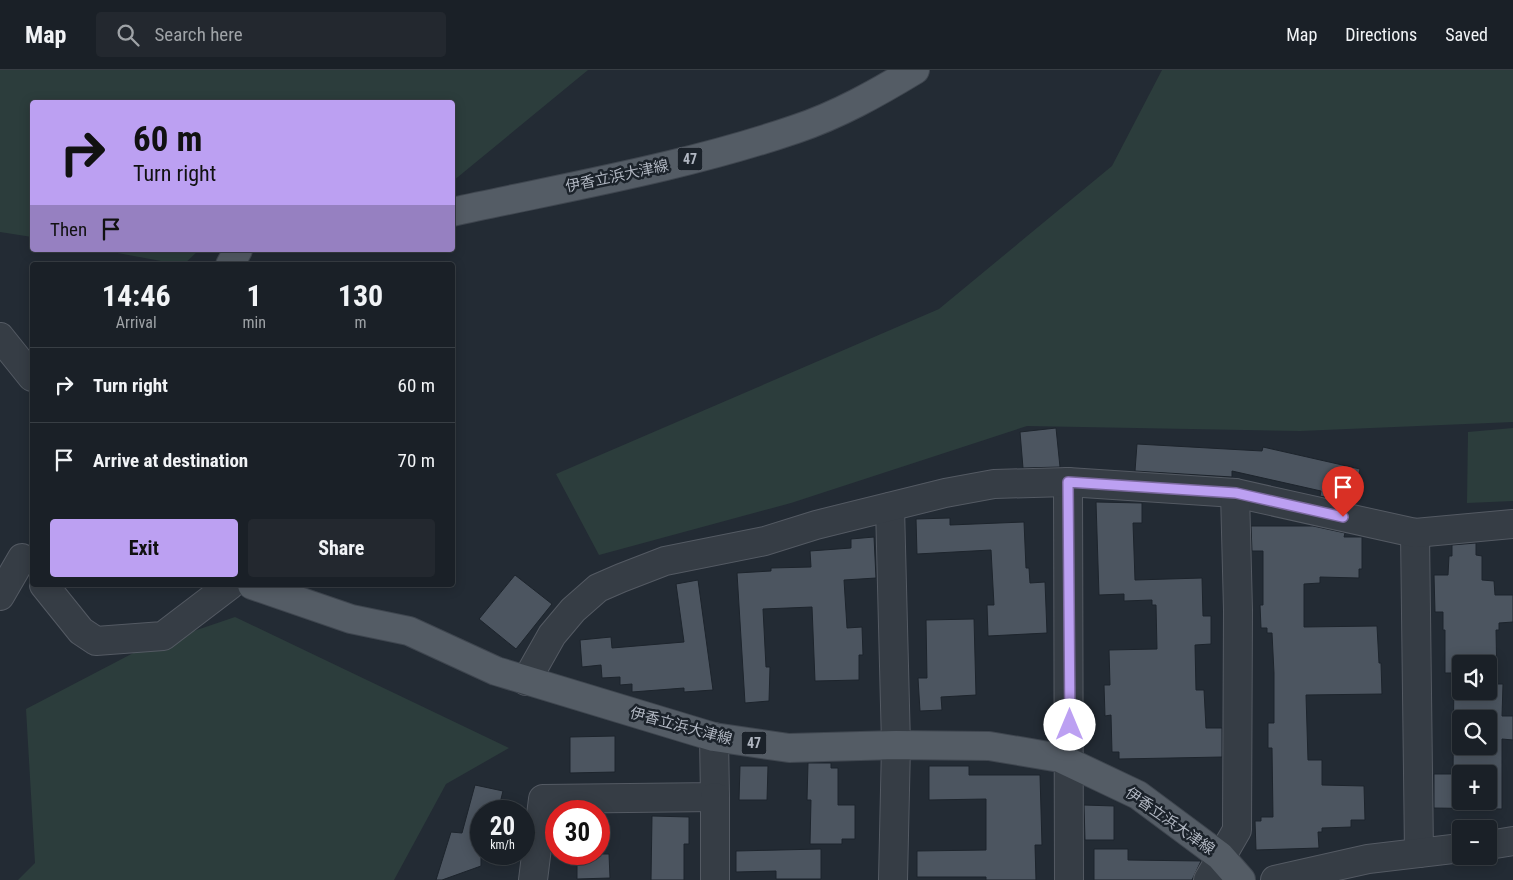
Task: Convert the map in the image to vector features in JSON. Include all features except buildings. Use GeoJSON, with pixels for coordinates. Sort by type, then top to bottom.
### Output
{"type":"FeatureCollection","features":[{"type":"Feature","properties":{"kind":"main road","name":"伊香立浜大津線"},"geometry":{"type":"LineString","coordinates":[[455,211],[680,162],[797,129],[863,101],[915,70]]}},
{"type":"Feature","properties":{"kind":"main road","name":"伊香立浜大津線"},"geometry":{"type":"LineString","coordinates":[[258,587],[351,619],[409,631],[496,671],[526,681],[714,737],[789,748],[896,745],[989,746],[1060,758],[1138,794],[1220,856],[1241,880]]}},
{"type":"Feature","properties":{"kind":"street"},"geometry":{"type":"LineString","coordinates":[[0,337],[30,374]]}},
{"type":"Feature","properties":{"kind":"street"},"geometry":{"type":"LineString","coordinates":[[1068,482],[1069,880]]}},
{"type":"Feature","properties":{"kind":"street"},"geometry":{"type":"LineString","coordinates":[[526,681],[552,635],[573,610],[598,588],[665,561],[765,541],[816,525],[946,493],[994,484],[1068,482],[1236,493],[1415,533],[1513,524]]}},
{"type":"Feature","properties":{"kind":"street"},"geometry":{"type":"LineString","coordinates":[[1208,880],[1236,830],[1238,610],[1236,493]]}},
{"type":"Feature","properties":{"kind":"street"},"geometry":{"type":"LineString","coordinates":[[890,507],[896,745],[893,880]]}},
{"type":"Feature","properties":{"kind":"street"},"geometry":{"type":"LineString","coordinates":[[1415,533],[1419,853]]}},
{"type":"Feature","properties":{"kind":"street"},"geometry":{"type":"LineString","coordinates":[[0,596],[18,560]]}},
{"type":"Feature","properties":{"kind":"street"},"geometry":{"type":"LineString","coordinates":[[46,587],[81,631],[96,641],[164,636],[227,587]]}},
{"type":"Feature","properties":{"kind":"street"},"geometry":{"type":"LineString","coordinates":[[714,737],[716,797],[715,880]]}},
{"type":"Feature","properties":{"kind":"street"},"geometry":{"type":"LineString","coordinates":[[533,880],[544,798],[716,797]]}},
{"type":"Feature","properties":{"kind":"street"},"geometry":{"type":"LineString","coordinates":[[1497,844],[1513,841]]}},
{"type":"Feature","properties":{"kind":"street"},"geometry":{"type":"LineString","coordinates":[[1274,880],[1368,859],[1452,849]]}},
{"type":"Feature","properties":{"kind":"shaded area"},"geometry":{"type":"Polygon","coordinates":[[[0,70],[588,70],[455,179],[455,100],[30,100],[30,237],[0,232],[0,70]]]}},
{"type":"Feature","properties":{"kind":"shaded area"},"geometry":{"type":"Polygon","coordinates":[[[1162,70],[1513,70],[1513,422],[1300,431],[1027,426],[791,503],[599,555],[556,474],[939,309],[1112,166],[1162,70]]]}},
{"type":"Feature","properties":{"kind":"shaded area"},"geometry":{"type":"Polygon","coordinates":[[[112,252],[197,252],[186,262],[167,262],[112,252]]]}},
{"type":"Feature","properties":{"kind":"shaded area"},"geometry":{"type":"Polygon","coordinates":[[[1513,428],[1513,501],[1467,503],[1468,432],[1513,428]]]}},
{"type":"Feature","properties":{"kind":"shaded area"},"geometry":{"type":"Polygon","coordinates":[[[235,617],[509,748],[446,784],[394,880],[18,880],[35,863],[26,709],[141,649],[235,617]]]}},
{"type":"Feature","properties":{"kind":"route"},"geometry":{"type":"LineString","coordinates":[[1070,725],[1068,482],[1236,493],[1343,517]]}}]}
